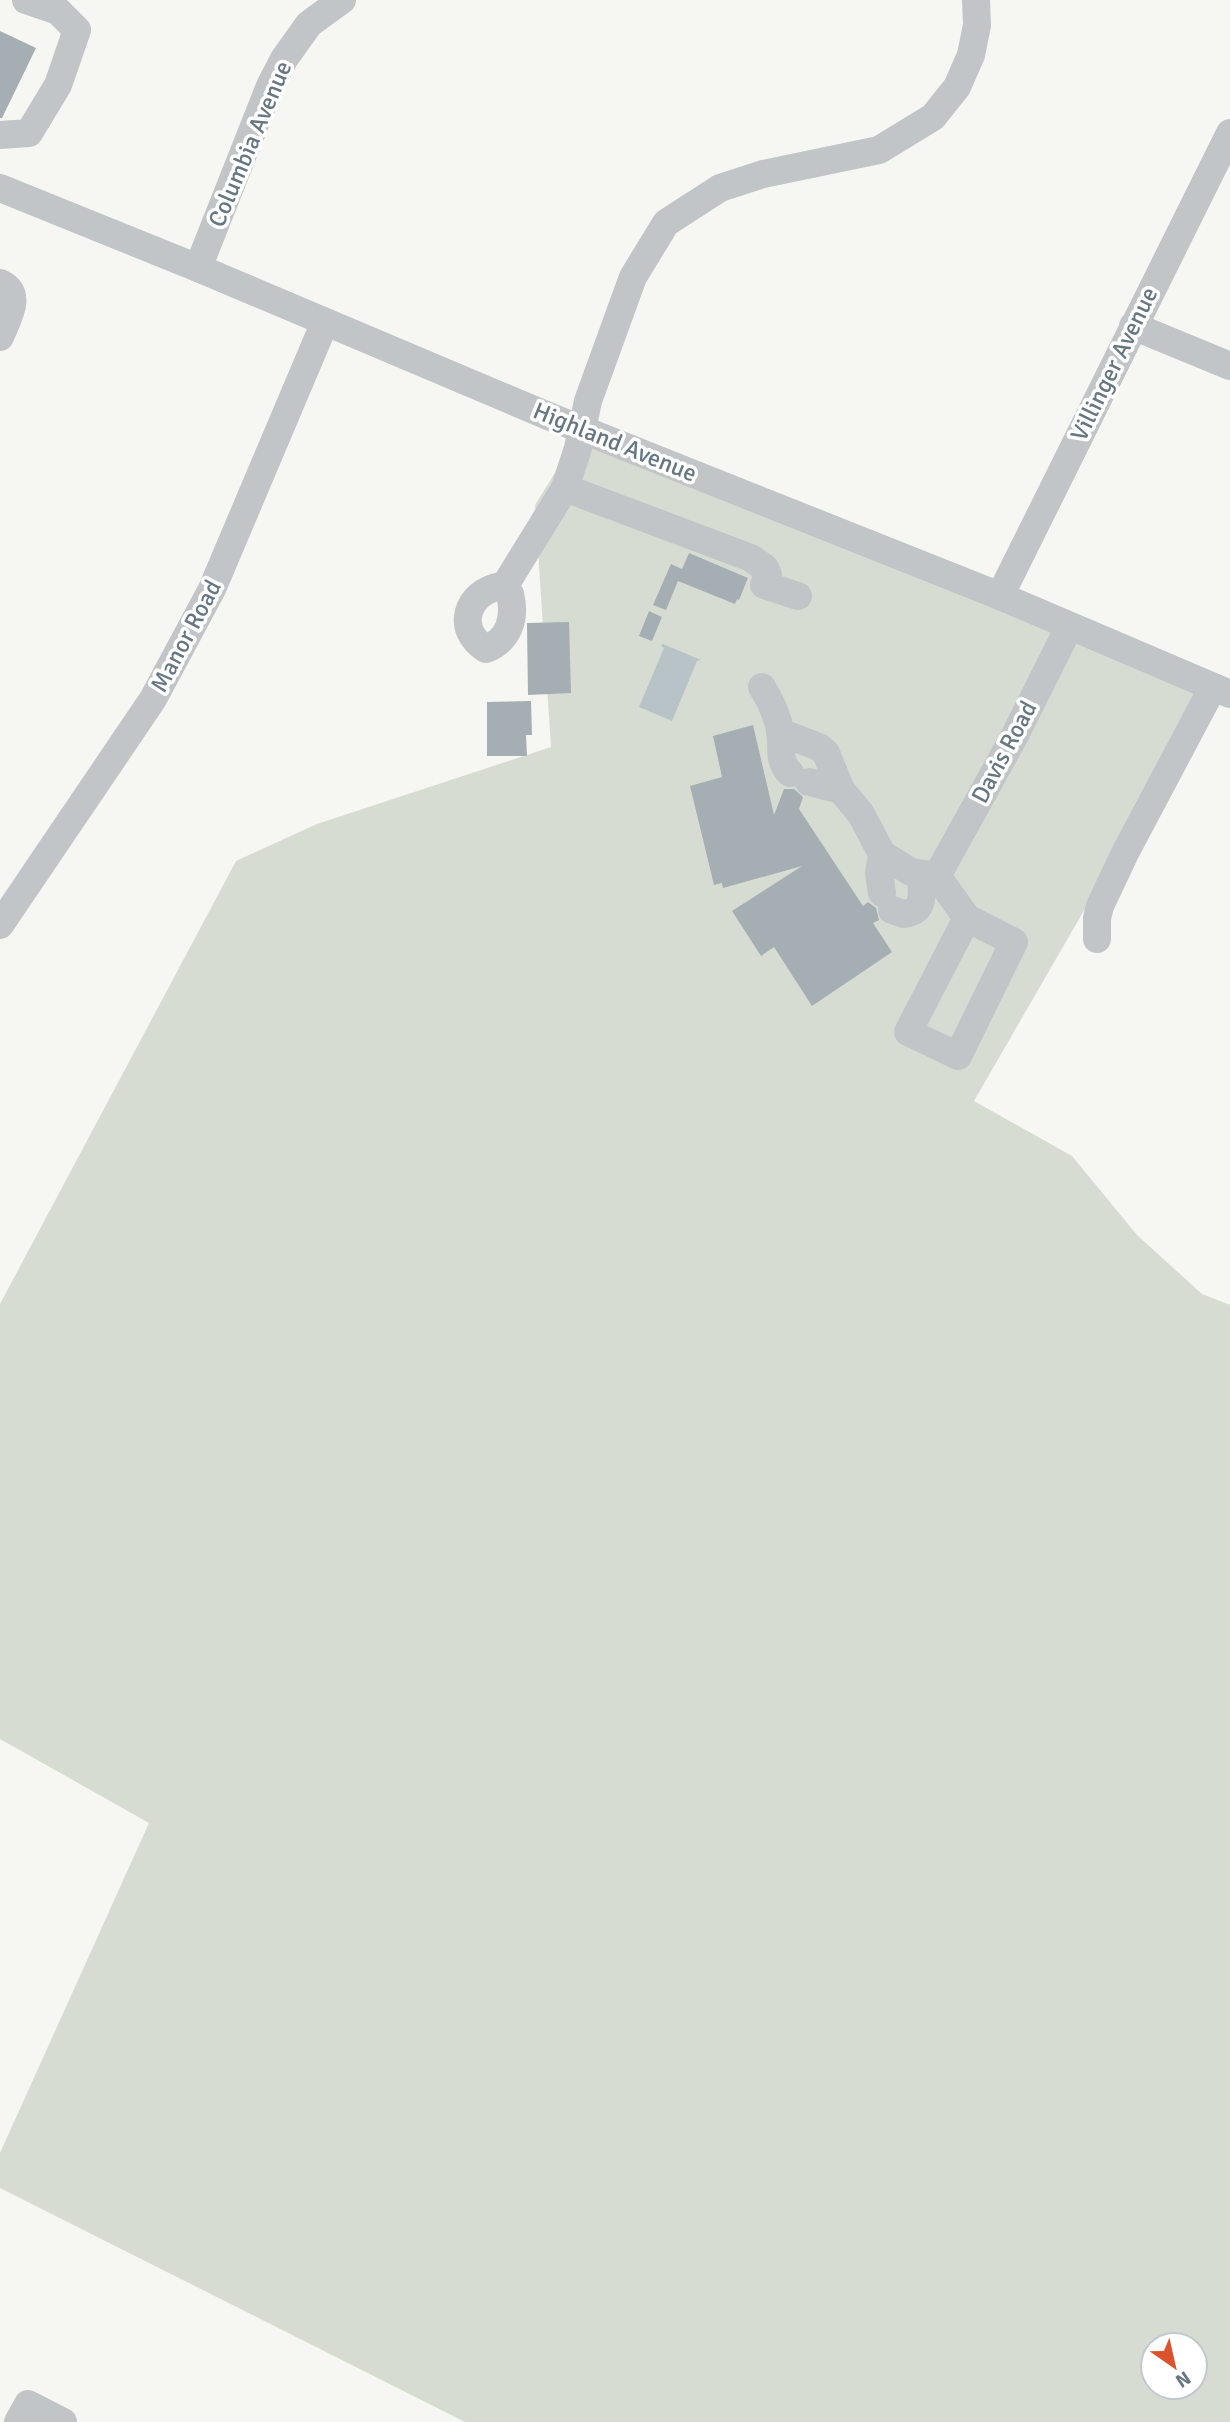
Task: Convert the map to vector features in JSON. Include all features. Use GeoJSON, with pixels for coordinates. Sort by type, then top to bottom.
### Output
{"type":"FeatureCollection","features":[{"type":"Feature","properties":{"kind":"street"},"geometry":{"type":"LineString","coordinates":[[0,135],[29,133],[58,85],[77,30],[58,11],[26,0]]}},
{"type":"Feature","properties":{"kind":"street","name":"Columbia Avenue"},"geometry":{"type":"LineString","coordinates":[[198,268],[270,86],[284,59],[309,24],[342,0]]}},
{"type":"Feature","properties":{"kind":"street"},"geometry":{"type":"LineString","coordinates":[[504,587],[565,488],[579,448],[588,401],[633,277],[666,223],[720,188],[763,174],[879,150],[933,117],[957,87],[971,55],[977,24],[976,0]]}},
{"type":"Feature","properties":{"kind":"street","name":"Villinger Avenue"},"geometry":{"type":"LineString","coordinates":[[1000,596],[1230,133]]}},
{"type":"Feature","properties":{"kind":"street","name":"Highland Avenue"},"geometry":{"type":"LineString","coordinates":[[0,188],[582,429],[1000,596],[1222,690]]}},
{"type":"Feature","properties":{"kind":"street"},"geometry":{"type":"LineString","coordinates":[[0,283],[7,286],[13,295],[13,305],[0,337]]}},
{"type":"Feature","properties":{"kind":"street","name":"Manor Road"},"geometry":{"type":"LineString","coordinates":[[0,925],[153,699],[199,614],[326,321]]}},
{"type":"Feature","properties":{"kind":"street"},"geometry":{"type":"LineString","coordinates":[[1133,326],[1230,366]]}},
{"type":"Feature","properties":{"kind":"street"},"geometry":{"type":"LineString","coordinates":[[565,488],[751,558],[767,571],[764,585],[798,596]]}},
{"type":"Feature","properties":{"kind":"street","name":"Davis Road"},"geometry":{"type":"LineString","coordinates":[[930,875],[1014,737],[1069,627]]}},
{"type":"Feature","properties":{"kind":"street"},"geometry":{"type":"LineString","coordinates":[[762,687],[772,705],[780,732],[782,760],[786,769],[800,778],[841,790]]}},
{"type":"Feature","properties":{"kind":"street"},"geometry":{"type":"LineString","coordinates":[[1097,939],[1097,918],[1101,903],[1125,852],[1222,690]]}},
{"type":"Feature","properties":{"kind":"street"},"geometry":{"type":"LineString","coordinates":[[780,732],[818,747],[826,753],[841,790],[861,814],[882,854],[911,872],[930,875],[967,918],[1014,942],[958,1056],[908,1032],[967,918]]}},
{"type":"Feature","properties":{"kind":"street"},"geometry":{"type":"LineString","coordinates":[[882,854],[879,873],[887,901],[906,914],[920,906],[930,875]]}},
{"type":"Feature","properties":{"kind":"street"},"geometry":{"type":"LineString","coordinates":[[19,2422],[28,2404],[62,2422]]}},
{"type":"Feature","properties":{"kind":"shaded area"},"geometry":{"type":"Polygon","coordinates":[[[582,429],[1213,687],[974,1101],[1072,1156],[1137,1235],[1202,1294],[1230,1305],[1230,2422],[465,2422],[0,2188],[0,2153],[149,1823],[0,1739],[0,1304],[236,861],[317,824],[551,747],[535,505],[582,429]]]}},
{"type":"Feature","properties":{"kind":"shaded area"},"geometry":{"type":"Polygon","coordinates":[[[663,644],[701,660],[697,661],[672,721],[639,707],[664,648],[661,646],[663,644]]]}},
{"type":"Feature","properties":{"kind":"building"},"geometry":{"type":"Polygon","coordinates":[[[0,31],[36,48],[2,118],[0,118],[0,31]]]}},
{"type":"Feature","properties":{"kind":"building"},"geometry":{"type":"Polygon","coordinates":[[[689,553],[748,578],[735,604],[678,581],[666,610],[653,605],[671,564],[682,569],[689,553]]]}},
{"type":"Feature","properties":{"kind":"building"},"geometry":{"type":"Polygon","coordinates":[[[649,611],[662,617],[652,641],[639,636],[649,611]]]}},
{"type":"Feature","properties":{"kind":"building"},"geometry":{"type":"Polygon","coordinates":[[[569,622],[571,693],[528,695],[527,623],[569,622]]]}},
{"type":"Feature","properties":{"kind":"building"},"geometry":{"type":"Polygon","coordinates":[[[531,701],[532,735],[526,735],[527,756],[487,756],[487,702],[531,701]]]}},
{"type":"Feature","properties":{"kind":"building"},"geometry":{"type":"Polygon","coordinates":[[[753,725],[774,815],[784,789],[794,789],[803,797],[799,809],[863,906],[868,902],[876,908],[879,920],[873,923],[892,952],[812,1006],[774,947],[761,956],[732,911],[802,866],[723,888],[722,883],[714,885],[690,786],[722,777],[713,736],[753,725]]]}}]}
